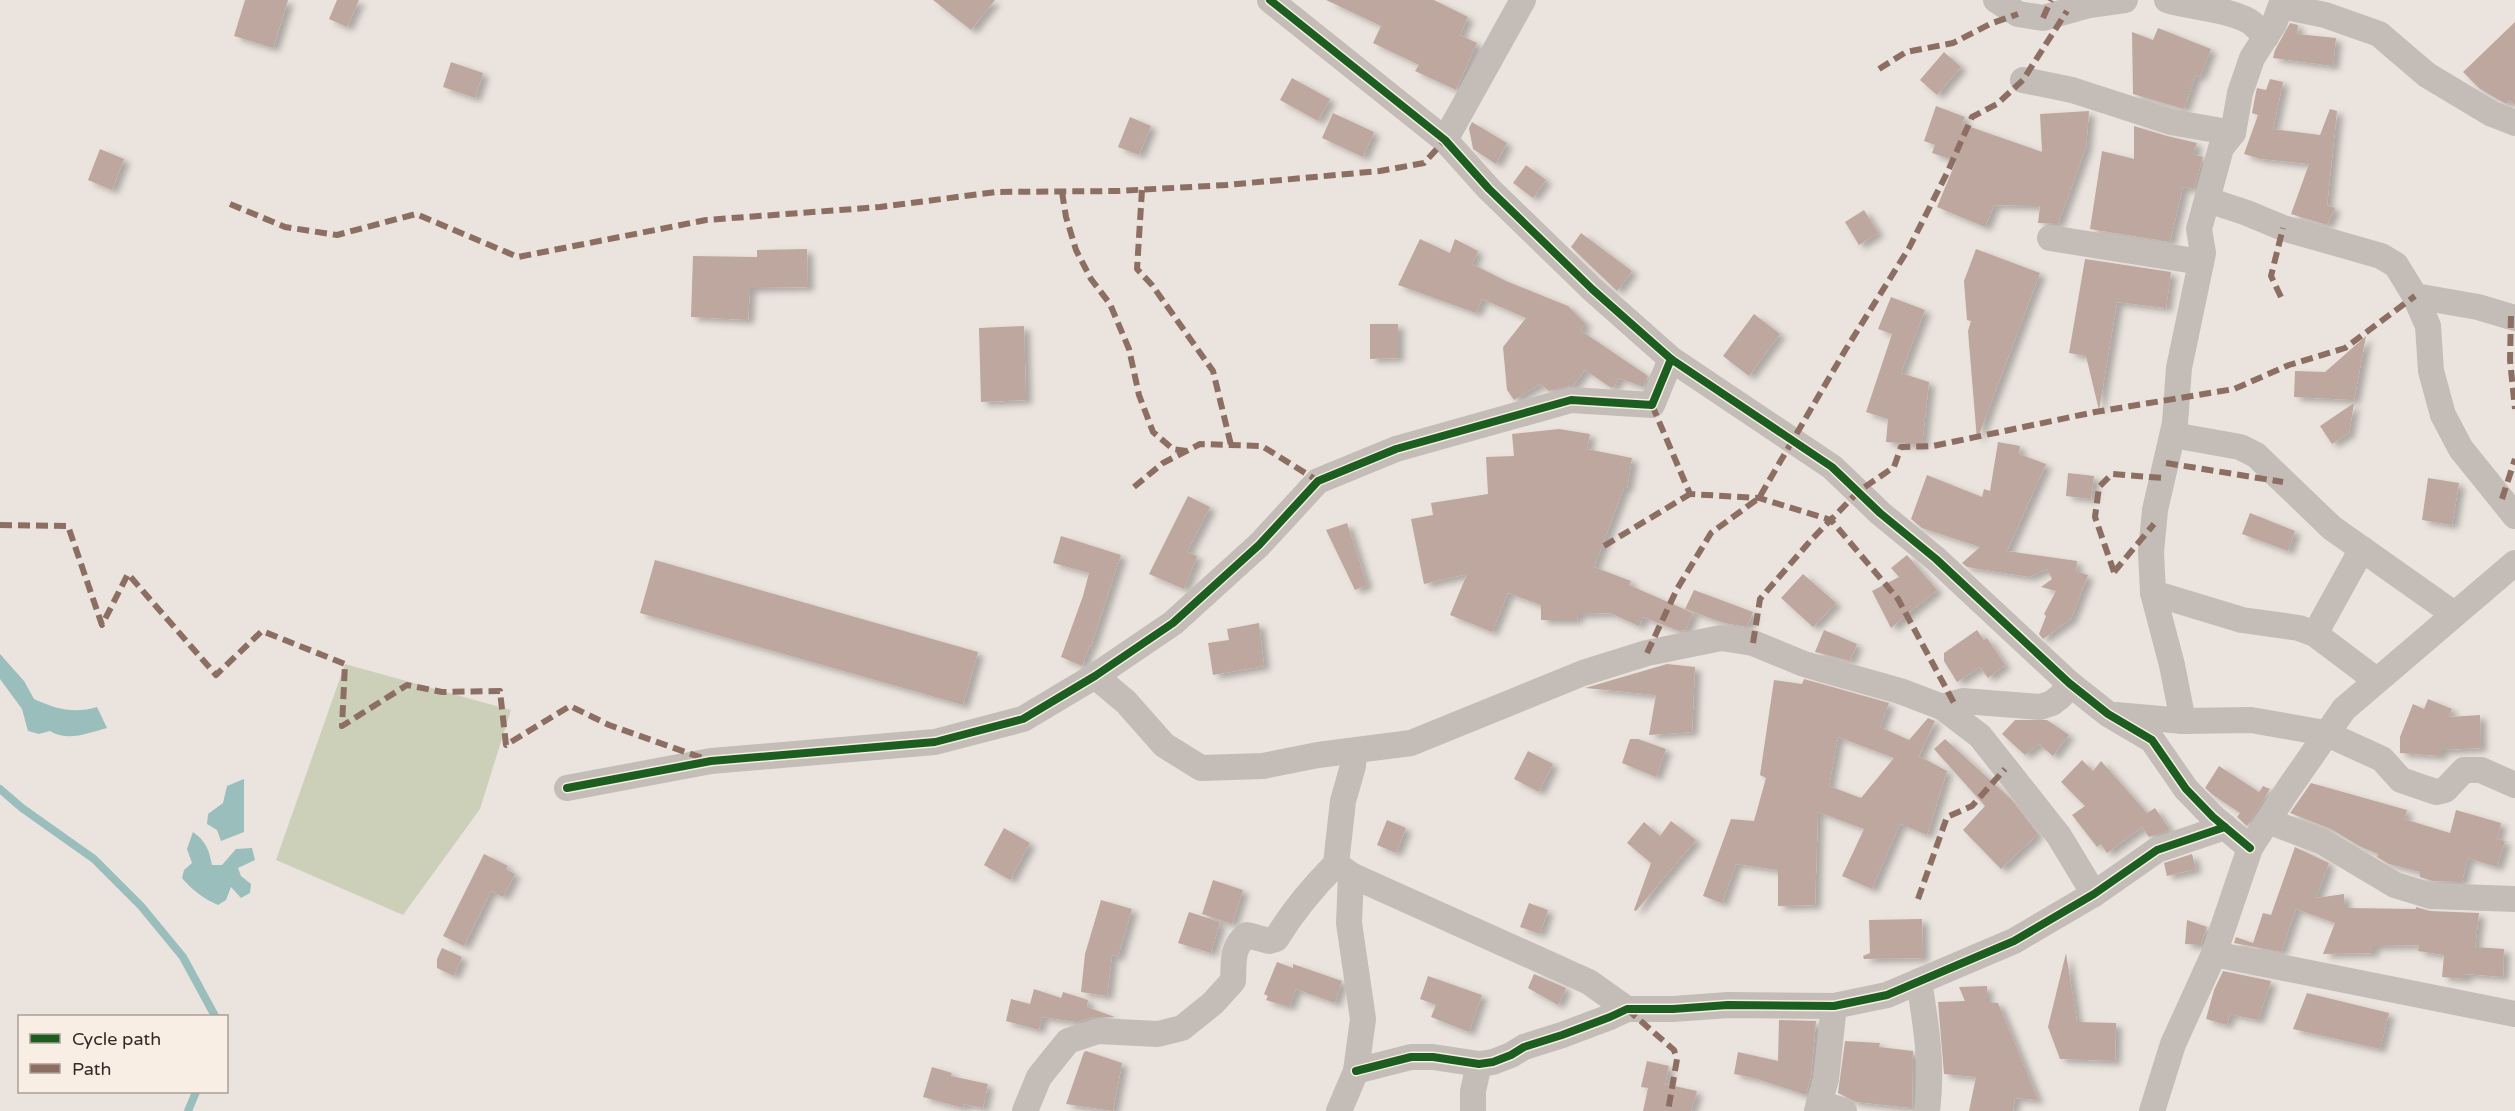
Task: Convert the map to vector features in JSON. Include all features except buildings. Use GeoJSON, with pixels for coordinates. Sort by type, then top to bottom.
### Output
{"type":"FeatureCollection","features":[{"type":"Feature","properties":{"kind":"street"},"geometry":{"type":"LineString","coordinates":[[1270,0],[1445,140],[1489,189],[1592,289],[1671,359],[1832,467],[1880,513],[1936,559],[2069,683],[2108,714],[2152,740],[2186,789],[2250,848]]}},
{"type":"Feature","properties":{"kind":"street"},"geometry":{"type":"LineString","coordinates":[[1445,140],[1523,0]]}},
{"type":"Feature","properties":{"kind":"street"},"geometry":{"type":"LineString","coordinates":[[1995,0],[2018,14],[2043,18],[2089,4],[2125,0]]}},
{"type":"Feature","properties":{"kind":"street"},"geometry":{"type":"LineString","coordinates":[[2167,0],[2186,6],[2228,13],[2251,22],[2266,37]]}},
{"type":"Feature","properties":{"kind":"street"},"geometry":{"type":"LineString","coordinates":[[2183,721],[2172,665],[2152,593],[2151,552],[2155,510],[2173,435],[2179,368],[2203,253],[2199,229],[2221,148],[2233,133],[2240,93],[2252,58],[2266,37],[2282,3],[2379,34],[2427,75],[2492,114],[2515,123]]}},
{"type":"Feature","properties":{"kind":"street"},"geometry":{"type":"LineString","coordinates":[[2023,80],[2072,90],[2171,122],[2233,133]]}},
{"type":"Feature","properties":{"kind":"street"},"geometry":{"type":"LineString","coordinates":[[2208,200],[2283,228],[2381,256],[2396,265],[2415,296],[2428,326],[2431,371],[2443,415],[2461,449],[2515,516]]}},
{"type":"Feature","properties":{"kind":"street"},"geometry":{"type":"LineString","coordinates":[[2050,238],[2201,262]]}},
{"type":"Feature","properties":{"kind":"street"},"geometry":{"type":"LineString","coordinates":[[2415,296],[2478,307],[2515,318]]}},
{"type":"Feature","properties":{"kind":"street"},"geometry":{"type":"LineString","coordinates":[[567,788],[711,761],[934,742],[1023,719],[1095,676],[1173,624],[1259,545],[1318,481],[1396,449],[1571,400],[1652,405],[1671,359]]}},
{"type":"Feature","properties":{"kind":"street"},"geometry":{"type":"LineString","coordinates":[[2173,435],[2240,447],[2256,455],[2332,528],[2454,615]]}},
{"type":"Feature","properties":{"kind":"street"},"geometry":{"type":"LineString","coordinates":[[2315,634],[2362,549]]}},
{"type":"Feature","properties":{"kind":"street"},"geometry":{"type":"LineString","coordinates":[[2152,1111],[2173,1044],[2214,954],[2250,848],[2325,734],[2344,709],[2376,680],[2515,563]]}},
{"type":"Feature","properties":{"kind":"street"},"geometry":{"type":"LineString","coordinates":[[2152,593],[2242,620],[2299,628],[2315,634],[2376,680]]}},
{"type":"Feature","properties":{"kind":"street"},"geometry":{"type":"LineString","coordinates":[[1095,676],[1126,702],[1164,745],[1201,768],[1263,766],[1318,755],[1411,743],[1583,674],[1647,653],[1721,638],[1753,643],[1804,664],[1900,691],[1942,707],[1980,736],[2059,836],[2094,894]]}},
{"type":"Feature","properties":{"kind":"street"},"geometry":{"type":"LineString","coordinates":[[1942,707],[1962,701],[2040,707],[2052,703],[2061,696],[2069,683]]}},
{"type":"Feature","properties":{"kind":"street"},"geometry":{"type":"LineString","coordinates":[[2108,714],[2183,721],[2251,720],[2325,734],[2382,759],[2401,780],[2436,792],[2445,790],[2464,770],[2481,770],[2515,785]]}},
{"type":"Feature","properties":{"kind":"street"},"geometry":{"type":"LineString","coordinates":[[1339,1111],[1356,1071],[1363,1019],[1348,923],[1344,869],[1343,801],[1353,766],[1354,751]]}},
{"type":"Feature","properties":{"kind":"street"},"geometry":{"type":"LineString","coordinates":[[2268,821],[2323,842],[2395,885],[2431,896],[2515,899]]}},
{"type":"Feature","properties":{"kind":"street"},"geometry":{"type":"LineString","coordinates":[[1356,1071],[1411,1058],[1432,1057],[1479,1064],[1493,1062],[1524,1047],[1562,1035],[1627,1009],[1728,1005],[1834,1006],[1887,994],[2014,941],[2094,894],[2157,850],[2225,827]]}},
{"type":"Feature","properties":{"kind":"street"},"geometry":{"type":"LineString","coordinates":[[1344,869],[1589,982],[1627,1009]]}},
{"type":"Feature","properties":{"kind":"street"},"geometry":{"type":"LineString","coordinates":[[1026,1111],[1039,1077],[1068,1041],[1098,1031],[1158,1034],[1182,1028],[1198,1016],[1233,981],[1234,950],[1240,940],[1247,935],[1269,941],[1276,939],[1310,891],[1344,869]]}},
{"type":"Feature","properties":{"kind":"street"},"geometry":{"type":"LineString","coordinates":[[2214,954],[2515,1014]]}},
{"type":"Feature","properties":{"kind":"street"},"geometry":{"type":"LineString","coordinates":[[1918,981],[1929,1040],[1930,1085],[1927,1111]]}},
{"type":"Feature","properties":{"kind":"street"},"geometry":{"type":"LineString","coordinates":[[1834,1006],[1826,1078],[1818,1107],[1844,1111]]}},
{"type":"Feature","properties":{"kind":"street"},"geometry":{"type":"LineString","coordinates":[[1473,1111],[1473,1091],[1479,1064]]}},
{"type":"Feature","properties":{"kind":"green space"},"geometry":{"type":"Polygon","coordinates":[[[345,664],[511,710],[480,809],[403,915],[276,860],[345,664]]]}},
{"type":"Feature","properties":{"kind":"water"},"geometry":{"type":"Polygon","coordinates":[[[0,654],[24,681],[34,699],[65,709],[80,710],[97,707],[107,728],[71,736],[50,731],[39,734],[28,731],[22,709],[0,679],[0,654]]]}},
{"type":"Feature","properties":{"kind":"water"},"geometry":{"type":"Polygon","coordinates":[[[244,779],[244,832],[221,841],[217,830],[207,824],[208,814],[223,803],[227,786],[244,779]]]}},
{"type":"Feature","properties":{"kind":"water"},"geometry":{"type":"Polygon","coordinates":[[[193,832],[206,846],[212,865],[222,865],[236,849],[252,848],[255,860],[238,868],[241,876],[251,884],[250,893],[241,898],[231,887],[226,900],[218,905],[203,897],[182,878],[184,870],[192,863],[187,849],[193,832]]]}},
{"type":"Feature","properties":{"kind":"waterway"},"geometry":{"type":"LineString","coordinates":[[0,789],[22,808],[94,859],[141,906],[183,957],[214,1015]]}},
{"type":"Feature","properties":{"kind":"waterway"},"geometry":{"type":"LineString","coordinates":[[188,1111],[196,1093]]}},
{"type":"Feature","properties":{"kind":"marked path"},"geometry":{"type":"LineString","coordinates":[[2043,18],[2051,0]]}},
{"type":"Feature","properties":{"kind":"marked path"},"geometry":{"type":"LineString","coordinates":[[1647,653],[1677,589],[1711,533],[1759,498],[1846,349],[1909,248],[1972,117],[1997,104],[2023,80],[2067,11]]}},
{"type":"Feature","properties":{"kind":"marked path"},"geometry":{"type":"LineString","coordinates":[[1879,69],[1906,52],[1953,43],[1990,24],[2018,14]]}},
{"type":"Feature","properties":{"kind":"marked path"},"geometry":{"type":"LineString","coordinates":[[230,204],[285,227],[337,235],[416,214],[518,257],[706,220],[880,207],[996,192],[1118,191],[1226,185],[1380,171],[1424,163],[1445,140]]}},
{"type":"Feature","properties":{"kind":"marked path"},"geometry":{"type":"LineString","coordinates":[[1142,190],[1137,269],[1152,285],[1213,371],[1231,445]]}},
{"type":"Feature","properties":{"kind":"marked path"},"geometry":{"type":"LineString","coordinates":[[1062,192],[1066,217],[1076,250],[1091,279],[1110,304],[1129,349],[1139,395],[1153,432],[1173,449],[1186,451]]}},
{"type":"Feature","properties":{"kind":"marked path"},"geometry":{"type":"LineString","coordinates":[[2281,297],[2271,276],[2283,228]]}},
{"type":"Feature","properties":{"kind":"marked path"},"geometry":{"type":"LineString","coordinates":[[1753,643],[1760,599],[1812,539],[1859,491],[1894,467],[1901,447],[1933,446],[2095,412],[2234,389],[2289,365],[2345,348],[2415,296]]}},
{"type":"Feature","properties":{"kind":"marked path"},"geometry":{"type":"LineString","coordinates":[[2511,316],[2510,360],[2515,409]]}},
{"type":"Feature","properties":{"kind":"marked path"},"geometry":{"type":"LineString","coordinates":[[1652,405],[1690,494],[1759,498],[1831,520],[1898,599],[1954,703]]}},
{"type":"Feature","properties":{"kind":"marked path"},"geometry":{"type":"LineString","coordinates":[[1134,487],[1163,463],[1200,444],[1262,446],[1318,481]]}},
{"type":"Feature","properties":{"kind":"marked path"},"geometry":{"type":"LineString","coordinates":[[2502,499],[2515,459]]}},
{"type":"Feature","properties":{"kind":"marked path"},"geometry":{"type":"LineString","coordinates":[[2166,463],[2283,482]]}},
{"type":"Feature","properties":{"kind":"marked path"},"geometry":{"type":"LineString","coordinates":[[2114,572],[2095,517],[2099,487],[2112,474],[2163,478]]}},
{"type":"Feature","properties":{"kind":"marked path"},"geometry":{"type":"LineString","coordinates":[[1604,546],[1690,494]]}},
{"type":"Feature","properties":{"kind":"marked path"},"geometry":{"type":"LineString","coordinates":[[2114,572],[2154,524]]}},
{"type":"Feature","properties":{"kind":"marked path"},"geometry":{"type":"LineString","coordinates":[[0,525],[68,526],[102,625],[128,574],[216,675],[262,631],[345,664],[342,726],[407,685],[442,692],[500,691],[506,745],[570,706],[609,725],[705,759]]}},
{"type":"Feature","properties":{"kind":"marked path"},"geometry":{"type":"LineString","coordinates":[[1918,899],[1947,817],[1972,806],[2005,769]]}},
{"type":"Feature","properties":{"kind":"marked path"},"geometry":{"type":"LineString","coordinates":[[1627,1009],[1674,1050],[1677,1059],[1668,1111]]}},
{"type":"Feature","properties":{"kind":"cycle path"},"geometry":{"type":"LineString","coordinates":[[1270,0],[1445,140],[1489,189],[1592,289],[1671,359],[1832,467],[1880,513],[1936,559],[2069,683],[2108,714],[2152,740],[2186,789],[2213,817],[2250,848]]}},
{"type":"Feature","properties":{"kind":"cycle path"},"geometry":{"type":"LineString","coordinates":[[567,788],[711,761],[935,742],[1023,719],[1095,676],[1173,623],[1259,545],[1318,481],[1396,449],[1571,400],[1652,405],[1671,359]]}},
{"type":"Feature","properties":{"kind":"cycle path"},"geometry":{"type":"LineString","coordinates":[[1356,1071],[1411,1057],[1433,1057],[1479,1064],[1493,1062],[1524,1047],[1562,1035],[1627,1009],[1673,1009],[1728,1005],[1834,1006],[1887,995],[2014,941],[2094,894],[2157,850],[2225,827]]}}]}
